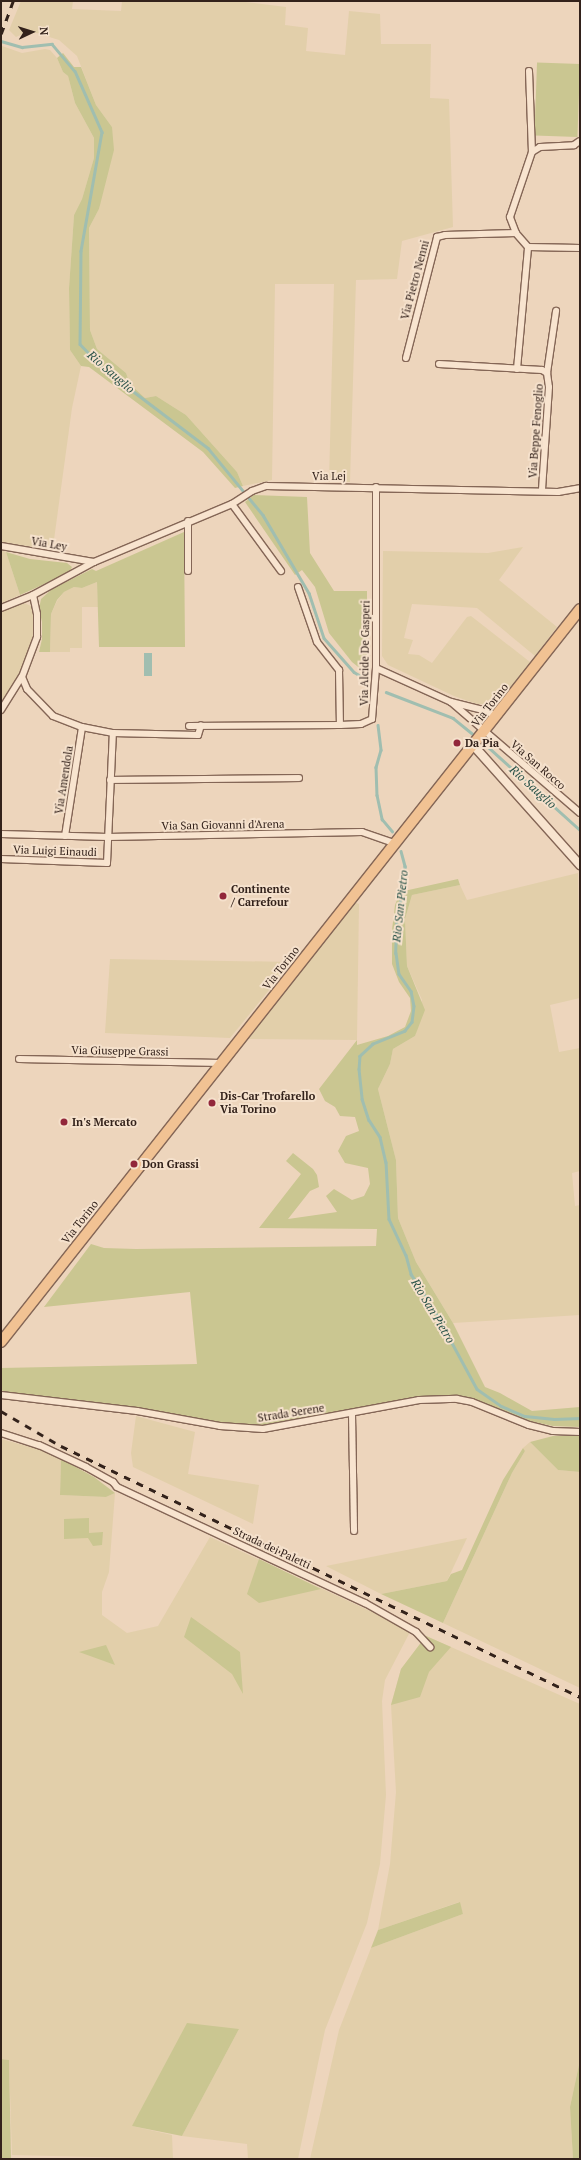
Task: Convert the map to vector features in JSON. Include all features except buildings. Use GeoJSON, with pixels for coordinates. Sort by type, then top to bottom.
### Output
{"type":"FeatureCollection","features":[{"type":"Feature","properties":{"kind":"main road","name":"Via Torino"},"geometry":{"type":"LineString","coordinates":[[1,1342],[580,609]]}},
{"type":"Feature","properties":{"kind":"street"},"geometry":{"type":"LineString","coordinates":[[517,369],[528,247],[516,233],[510,217],[532,152],[529,71]]}},
{"type":"Feature","properties":{"kind":"street"},"geometry":{"type":"LineString","coordinates":[[532,152],[540,147],[574,145],[580,140]]}},
{"type":"Feature","properties":{"kind":"street","name":"Via Pietro Nenni"},"geometry":{"type":"LineString","coordinates":[[406,358],[437,238],[445,235],[516,233]]}},
{"type":"Feature","properties":{"kind":"street"},"geometry":{"type":"LineString","coordinates":[[528,247],[580,248]]}},
{"type":"Feature","properties":{"kind":"street","name":"Via Beppe Fenoglio"},"geometry":{"type":"LineString","coordinates":[[542,490],[550,387],[547,373],[556,310]]}},
{"type":"Feature","properties":{"kind":"street","name":"Via Beppe Fenoglio"},"geometry":{"type":"LineString","coordinates":[[439,364],[542,370],[547,373]]}},
{"type":"Feature","properties":{"kind":"street","name":"Via Lej"},"geometry":{"type":"LineString","coordinates":[[1,608],[32,595],[94,562],[188,521],[232,504],[252,491],[266,486],[542,490],[558,492],[580,488]]}},
{"type":"Feature","properties":{"kind":"street","name":"Via Alcide De Gasperi"},"geometry":{"type":"LineString","coordinates":[[189,726],[340,725],[361,724],[372,719],[376,668],[376,487]]}},
{"type":"Feature","properties":{"kind":"street"},"geometry":{"type":"LineString","coordinates":[[232,504],[281,571]]}},
{"type":"Feature","properties":{"kind":"street"},"geometry":{"type":"LineString","coordinates":[[188,521],[188,571]]}},
{"type":"Feature","properties":{"kind":"street","name":"Via Ley"},"geometry":{"type":"LineString","coordinates":[[1,546],[94,562]]}},
{"type":"Feature","properties":{"kind":"street"},"geometry":{"type":"LineString","coordinates":[[298,587],[317,642],[339,670],[340,725]]}},
{"type":"Feature","properties":{"kind":"street"},"geometry":{"type":"LineString","coordinates":[[1,710],[22,677],[37,637],[37,614],[32,595]]}},
{"type":"Feature","properties":{"kind":"street"},"geometry":{"type":"LineString","coordinates":[[376,668],[451,702],[484,710],[496,716]]}},
{"type":"Feature","properties":{"kind":"street"},"geometry":{"type":"LineString","coordinates":[[22,677],[27,689],[53,716],[82,727],[113,733],[198,735],[201,726]]}},
{"type":"Feature","properties":{"kind":"street","name":"Via San Rocco"},"geometry":{"type":"LineString","coordinates":[[451,702],[580,813]]}},
{"type":"Feature","properties":{"kind":"street","name":"Via Amendola"},"geometry":{"type":"LineString","coordinates":[[65,836],[82,727]]}},
{"type":"Feature","properties":{"kind":"street"},"geometry":{"type":"LineString","coordinates":[[108,837],[113,733]]}},
{"type":"Feature","properties":{"kind":"street"},"geometry":{"type":"LineString","coordinates":[[473,745],[580,865]]}},
{"type":"Feature","properties":{"kind":"street"},"geometry":{"type":"LineString","coordinates":[[110,780],[299,778]]}},
{"type":"Feature","properties":{"kind":"street","name":"Via San Giovanni d'Arena"},"geometry":{"type":"LineString","coordinates":[[1,834],[108,837],[362,832],[394,843]]}},
{"type":"Feature","properties":{"kind":"street","name":"Via Luigi Einaudi"},"geometry":{"type":"LineString","coordinates":[[1,859],[107,863],[108,837]]}},
{"type":"Feature","properties":{"kind":"street","name":"Via Giuseppe Grassi"},"geometry":{"type":"LineString","coordinates":[[19,1059],[221,1063]]}},
{"type":"Feature","properties":{"kind":"street","name":"Strada Serene"},"geometry":{"type":"LineString","coordinates":[[1,1395],[137,1411],[247,1429],[277,1427],[352,1414],[419,1400],[457,1399],[472,1402],[529,1425],[553,1431],[580,1432]]}},
{"type":"Feature","properties":{"kind":"street"},"geometry":{"type":"LineString","coordinates":[[352,1414],[354,1532]]}},
{"type":"Feature","properties":{"kind":"street","name":"Strada dei Paletti"},"geometry":{"type":"LineString","coordinates":[[1,1433],[33,1443],[80,1464],[112,1482],[117,1488],[365,1603],[416,1632],[430,1647]]}},
{"type":"Feature","properties":{"kind":"shaded area"},"geometry":{"type":"Polygon","coordinates":[[[21,1],[73,1],[72,9],[121,11],[122,1],[237,1],[286,7],[285,25],[308,28],[306,51],[345,55],[349,11],[380,14],[381,44],[431,44],[430,98],[449,99],[453,227],[402,241],[397,279],[356,280],[350,482],[329,482],[334,284],[275,284],[272,480],[243,486],[237,472],[186,415],[156,396],[145,398],[130,384],[126,373],[97,349],[90,330],[89,228],[99,209],[112,127],[96,105],[77,56],[59,40],[30,31],[16,37],[9,30],[21,1]]]}},
{"type":"Feature","properties":{"kind":"shaded area"},"geometry":{"type":"Polygon","coordinates":[[[2,46],[22,53],[45,49],[50,50],[57,58],[63,72],[68,76],[75,103],[94,138],[94,158],[82,199],[74,215],[69,288],[70,350],[81,366],[72,408],[53,547],[40,548],[1,542],[2,46]]]}},
{"type":"Feature","properties":{"kind":"shaded area"},"geometry":{"type":"Polygon","coordinates":[[[63,53],[74,67],[81,67],[96,105],[112,127],[114,150],[99,209],[89,228],[90,330],[97,349],[126,373],[130,384],[145,398],[156,396],[186,415],[237,472],[243,486],[235,488],[203,452],[89,367],[81,366],[70,350],[69,288],[74,215],[82,199],[94,158],[94,138],[75,103],[68,76],[63,72],[57,58],[63,53]]]}},
{"type":"Feature","properties":{"kind":"shaded area"},"geometry":{"type":"Polygon","coordinates":[[[537,62],[580,64],[577,137],[534,135],[537,62]]]}},
{"type":"Feature","properties":{"kind":"shaded area"},"geometry":{"type":"Polygon","coordinates":[[[254,495],[307,497],[310,553],[334,591],[367,591],[367,674],[352,662],[329,633],[315,587],[302,570],[295,575],[245,502],[254,495]]]}},
{"type":"Feature","properties":{"kind":"shaded area"},"geometry":{"type":"Polygon","coordinates":[[[184,532],[185,647],[99,647],[97,582],[82,588],[74,587],[64,592],[57,600],[51,614],[50,652],[39,652],[42,639],[42,622],[39,609],[41,599],[52,589],[92,569],[96,571],[184,532]]]}},
{"type":"Feature","properties":{"kind":"shaded area"},"geometry":{"type":"Polygon","coordinates":[[[523,547],[499,580],[557,627],[535,656],[477,608],[412,604],[404,638],[413,640],[408,654],[419,655],[432,663],[467,617],[471,616],[530,662],[502,698],[493,704],[477,704],[454,696],[388,665],[382,656],[383,551],[488,553],[523,547]]]}},
{"type":"Feature","properties":{"kind":"shaded area"},"geometry":{"type":"Polygon","coordinates":[[[1,550],[6,552],[20,595],[1,603],[1,550]]]}},
{"type":"Feature","properties":{"kind":"shaded area"},"geometry":{"type":"Polygon","coordinates":[[[6,552],[30,559],[67,563],[72,567],[69,573],[20,595],[6,552]]]}},
{"type":"Feature","properties":{"kind":"shaded area"},"geometry":{"type":"Polygon","coordinates":[[[97,582],[98,607],[82,607],[82,648],[70,648],[70,652],[50,652],[51,614],[57,601],[64,592],[74,587],[82,588],[97,582]]]}},
{"type":"Feature","properties":{"kind":"shaded area"},"geometry":{"type":"Polygon","coordinates":[[[24,603],[31,606],[35,622],[34,638],[19,676],[1,706],[1,612],[24,603]]]}},
{"type":"Feature","properties":{"kind":"shaded area"},"geometry":{"type":"Polygon","coordinates":[[[144,653],[152,653],[152,676],[144,676],[144,653]]]}},
{"type":"Feature","properties":{"kind":"shaded area"},"geometry":{"type":"Polygon","coordinates":[[[578,873],[580,998],[550,1005],[559,1052],[580,1048],[580,1171],[572,1173],[575,1206],[580,1205],[580,1315],[453,1323],[416,1262],[398,1218],[396,1160],[378,1089],[390,1064],[393,1049],[415,1036],[422,1000],[407,966],[405,919],[412,895],[460,885],[467,900],[578,873]]]}},
{"type":"Feature","properties":{"kind":"shaded area"},"geometry":{"type":"Polygon","coordinates":[[[458,879],[460,885],[412,895],[405,919],[407,966],[425,1010],[415,1036],[393,1049],[390,1064],[378,1089],[396,1160],[398,1218],[416,1262],[453,1323],[485,1387],[500,1393],[532,1411],[580,1407],[580,1427],[553,1426],[525,1420],[473,1399],[457,1396],[413,1399],[262,1426],[242,1426],[142,1409],[15,1396],[1,1390],[1,1368],[197,1364],[190,1292],[44,1307],[91,1244],[104,1248],[136,1249],[376,1246],[377,1229],[259,1228],[301,1174],[286,1161],[293,1153],[313,1169],[317,1175],[319,1187],[310,1191],[288,1219],[337,1212],[326,1196],[334,1189],[352,1200],[364,1196],[370,1184],[368,1168],[345,1163],[338,1151],[346,1136],[359,1131],[355,1117],[340,1116],[335,1107],[325,1101],[319,1089],[357,1040],[357,1045],[388,1036],[405,1027],[411,1011],[410,998],[399,982],[392,964],[392,930],[395,905],[399,895],[404,891],[458,879]]]}},
{"type":"Feature","properties":{"kind":"shaded area"},"geometry":{"type":"Polygon","coordinates":[[[354,902],[359,904],[357,1040],[248,1039],[354,902]]]}},
{"type":"Feature","properties":{"kind":"shaded area"},"geometry":{"type":"Polygon","coordinates":[[[110,959],[292,962],[230,1038],[105,1033],[110,959]]]}},
{"type":"Feature","properties":{"kind":"shaded area"},"geometry":{"type":"Polygon","coordinates":[[[136,1416],[195,1432],[188,1474],[259,1485],[253,1524],[133,1467],[131,1453],[136,1416]]]}},
{"type":"Feature","properties":{"kind":"shaded area"},"geometry":{"type":"Polygon","coordinates":[[[553,1436],[580,1436],[580,1472],[558,1470],[530,1442],[553,1436]]]}},
{"type":"Feature","properties":{"kind":"shaded area"},"geometry":{"type":"Polygon","coordinates":[[[1,1439],[41,1450],[61,1459],[60,1495],[106,1497],[115,1493],[109,1572],[102,1592],[102,1615],[127,1633],[158,1626],[210,1537],[411,1630],[385,1680],[382,1701],[386,1795],[380,1864],[367,1923],[325,2030],[298,2159],[248,2159],[247,2144],[182,2136],[239,2029],[132,2126],[172,2135],[173,2159],[12,2155],[9,2060],[1,2059],[1,1439]]]}},
{"type":"Feature","properties":{"kind":"shaded area"},"geometry":{"type":"Polygon","coordinates":[[[530,1442],[558,1470],[580,1472],[580,1688],[443,1623],[512,1473],[525,1451],[523,1448],[530,1442]]]}},
{"type":"Feature","properties":{"kind":"shaded area"},"geometry":{"type":"Polygon","coordinates":[[[523,1448],[525,1451],[512,1473],[443,1623],[381,1594],[447,1581],[451,1574],[462,1570],[503,1480],[523,1448]]]}},
{"type":"Feature","properties":{"kind":"shaded area"},"geometry":{"type":"Polygon","coordinates":[[[61,1459],[94,1477],[115,1493],[106,1497],[60,1495],[61,1459]]]}},
{"type":"Feature","properties":{"kind":"shaded area"},"geometry":{"type":"Polygon","coordinates":[[[89,1518],[89,1533],[103,1532],[102,1545],[93,1546],[88,1538],[64,1539],[64,1519],[89,1518]]]}},
{"type":"Feature","properties":{"kind":"shaded area"},"geometry":{"type":"Polygon","coordinates":[[[467,1538],[447,1581],[381,1594],[326,1566],[467,1538]]]}},
{"type":"Feature","properties":{"kind":"shaded area"},"geometry":{"type":"Polygon","coordinates":[[[259,1559],[321,1589],[259,1603],[247,1594],[259,1559]]]}},
{"type":"Feature","properties":{"kind":"shaded area"},"geometry":{"type":"Polygon","coordinates":[[[191,1617],[240,1652],[243,1694],[232,1674],[184,1637],[191,1617]]]}},
{"type":"Feature","properties":{"kind":"shaded area"},"geometry":{"type":"Polygon","coordinates":[[[426,1636],[580,1704],[580,2060],[570,2107],[573,2159],[310,2159],[339,2030],[371,1948],[463,1914],[459,1902],[378,1930],[390,1864],[396,1792],[391,1705],[401,1669],[426,1636]]]}},
{"type":"Feature","properties":{"kind":"shaded area"},"geometry":{"type":"Polygon","coordinates":[[[426,1636],[451,1647],[429,1672],[420,1697],[391,1705],[401,1669],[426,1636]]]}},
{"type":"Feature","properties":{"kind":"shaded area"},"geometry":{"type":"Polygon","coordinates":[[[106,1645],[115,1665],[79,1652],[106,1645]]]}},
{"type":"Feature","properties":{"kind":"shaded area"},"geometry":{"type":"Polygon","coordinates":[[[460,1902],[463,1914],[371,1948],[378,1930],[460,1902]]]}},
{"type":"Feature","properties":{"kind":"shaded area"},"geometry":{"type":"Polygon","coordinates":[[[187,2023],[239,2029],[182,2136],[132,2126],[187,2023]]]}},
{"type":"Feature","properties":{"kind":"shaded area"},"geometry":{"type":"Polygon","coordinates":[[[1,2059],[9,2060],[11,2159],[1,2159],[1,2059]]]}},
{"type":"Feature","properties":{"kind":"shaded area"},"geometry":{"type":"Polygon","coordinates":[[[580,2060],[580,2159],[573,2159],[570,2107],[580,2060]]]}},
{"type":"Feature","properties":{"kind":"waterway","name":"Rio Sauglio"},"geometry":{"type":"LineString","coordinates":[[1,41],[22,47],[52,44],[75,71],[102,132],[81,251],[80,344],[104,369],[208,448],[263,515],[309,593],[324,638],[354,672],[368,680]]}},
{"type":"Feature","properties":{"kind":"waterway","name":"Rio Sauglio"},"geometry":{"type":"LineString","coordinates":[[386,692],[453,718],[474,735]]}},
{"type":"Feature","properties":{"kind":"waterway","name":"Rio San Pietro"},"geometry":{"type":"LineString","coordinates":[[378,725],[381,750],[376,767],[377,795],[382,819],[392,831]]}},
{"type":"Feature","properties":{"kind":"waterway","name":"Rio Sauglio"},"geometry":{"type":"LineString","coordinates":[[486,745],[580,830]]}},
{"type":"Feature","properties":{"kind":"waterway","name":"Rio San Pietro"},"geometry":{"type":"LineString","coordinates":[[401,851],[405,866],[405,884],[397,915],[396,953],[399,974],[411,991],[414,1006],[412,1022],[405,1031],[373,1044],[360,1056],[359,1069],[362,1099],[369,1120],[380,1137],[386,1162],[389,1219],[406,1255],[411,1274],[432,1306],[477,1389],[501,1406],[525,1416],[554,1419],[580,1418]]}},
{"type":"Feature","properties":{"kind":"railway"},"geometry":{"type":"LineString","coordinates":[[1,34],[13,1]]}},
{"type":"Feature","properties":{"kind":"railway"},"geometry":{"type":"LineString","coordinates":[[1,1411],[61,1446],[580,1697]]}},
{"type":"Feature","properties":{"kind":"place","name":"Da Pia"},"geometry":{"type":"Point","coordinates":[457,743]}},
{"type":"Feature","properties":{"kind":"place","name":"Continente / Carrefour"},"geometry":{"type":"Point","coordinates":[223,896]}},
{"type":"Feature","properties":{"kind":"place","name":"Dis-Car Trofarello Via Torino"},"geometry":{"type":"Point","coordinates":[212,1103]}},
{"type":"Feature","properties":{"kind":"place","name":"In's Mercato"},"geometry":{"type":"Point","coordinates":[64,1122]}},
{"type":"Feature","properties":{"kind":"place","name":"Don Grassi"},"geometry":{"type":"Point","coordinates":[134,1164]}}]}
